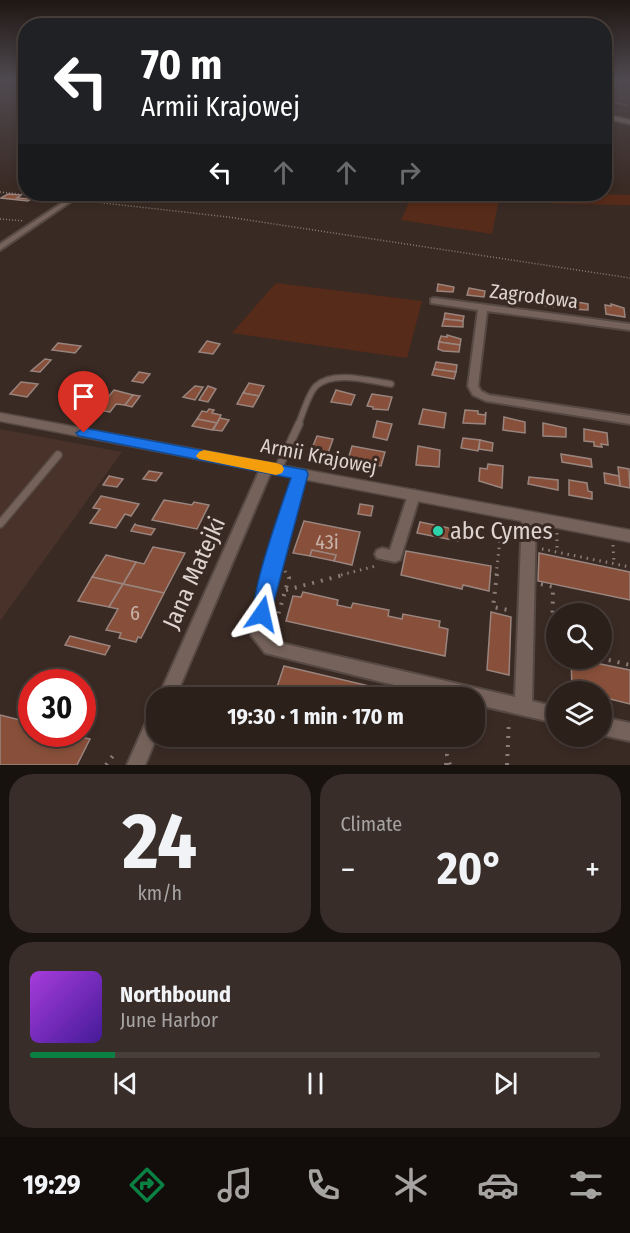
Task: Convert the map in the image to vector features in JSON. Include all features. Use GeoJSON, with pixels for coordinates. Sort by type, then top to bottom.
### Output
{"type":"FeatureCollection","features":[{"type":"Feature","properties":{"kind":"street"},"geometry":{"type":"LineString","coordinates":[[612,118],[630,122]]}},
{"type":"Feature","properties":{"kind":"street"},"geometry":{"type":"LineString","coordinates":[[0,248],[68,201]]}},
{"type":"Feature","properties":{"kind":"street","name":"Zagrodowa"},"geometry":{"type":"LineString","coordinates":[[434,301],[630,327]]}},
{"type":"Feature","properties":{"kind":"street"},"geometry":{"type":"LineString","coordinates":[[483,308],[473,386],[477,393],[486,399],[630,420]]}},
{"type":"Feature","properties":{"kind":"street","name":"Armii Krajowej"},"geometry":{"type":"LineString","coordinates":[[0,417],[630,537]]}},
{"type":"Feature","properties":{"kind":"street","name":"Jana Matejki"},"geometry":{"type":"LineString","coordinates":[[171,687],[272,468]]}},
{"type":"Feature","properties":{"kind":"street"},"geometry":{"type":"LineString","coordinates":[[300,474],[265,593],[259,635],[271,648],[546,713]]}},
{"type":"Feature","properties":{"kind":"street"},"geometry":{"type":"LineString","coordinates":[[382,554],[395,556],[414,495]]}},
{"type":"Feature","properties":{"kind":"street"},"geometry":{"type":"LineString","coordinates":[[517,706],[526,614],[529,517]]}},
{"type":"Feature","properties":{"kind":"street"},"geometry":{"type":"LineString","coordinates":[[612,728],[630,732]]}},
{"type":"Feature","properties":{"kind":"street"},"geometry":{"type":"LineString","coordinates":[[136,765],[146,742]]}},
{"type":"Feature","properties":{"kind":"lane"},"geometry":{"type":"LineString","coordinates":[[272,468],[315,387],[330,380],[344,379],[391,384]]}},
{"type":"Feature","properties":{"kind":"lane"},"geometry":{"type":"LineString","coordinates":[[0,524],[58,455]]}},
{"type":"Feature","properties":{"kind":"path"},"geometry":{"type":"LineString","coordinates":[[0,192],[18,194]]}},
{"type":"Feature","properties":{"kind":"path"},"geometry":{"type":"LineString","coordinates":[[79,201],[228,217],[630,278]]}},
{"type":"Feature","properties":{"kind":"path"},"geometry":{"type":"LineString","coordinates":[[0,219],[36,222]]}},
{"type":"Feature","properties":{"kind":"path"},"geometry":{"type":"LineString","coordinates":[[502,520],[493,607],[526,614]]}},
{"type":"Feature","properties":{"kind":"path"},"geometry":{"type":"LineString","coordinates":[[557,531],[557,552]]}},
{"type":"Feature","properties":{"kind":"path"},"geometry":{"type":"LineString","coordinates":[[613,542],[614,563]]}},
{"type":"Feature","properties":{"kind":"path"},"geometry":{"type":"LineString","coordinates":[[528,546],[630,567]]}},
{"type":"Feature","properties":{"kind":"path"},"geometry":{"type":"LineString","coordinates":[[286,590],[380,565],[382,554]]}},
{"type":"Feature","properties":{"kind":"path"},"geometry":{"type":"LineString","coordinates":[[273,633],[289,578],[280,564]]}},
{"type":"Feature","properties":{"kind":"path"},"geometry":{"type":"LineString","coordinates":[[527,581],[553,587],[553,603]]}},
{"type":"Feature","properties":{"kind":"path"},"geometry":{"type":"LineString","coordinates":[[612,661],[630,665]]}},
{"type":"Feature","properties":{"kind":"path"},"geometry":{"type":"LineString","coordinates":[[507,765],[517,706]]}},
{"type":"Feature","properties":{"kind":"path"},"geometry":{"type":"LineString","coordinates":[[448,747],[448,765]]}},
{"type":"Feature","properties":{"kind":"path"},"geometry":{"type":"LineString","coordinates":[[106,765],[115,753]]}},
{"type":"Feature","properties":{"kind":"shaded area"},"geometry":{"type":"Polygon","coordinates":[[[612,194],[630,195],[630,205],[553,204],[552,201],[612,201],[612,194]]]}},
{"type":"Feature","properties":{"kind":"shaded area"},"geometry":{"type":"Polygon","coordinates":[[[410,201],[499,201],[492,234],[401,220],[410,201]]]}},
{"type":"Feature","properties":{"kind":"shaded area"},"geometry":{"type":"Polygon","coordinates":[[[276,283],[422,301],[407,358],[232,333],[276,283]]]}},
{"type":"Feature","properties":{"kind":"shaded area"},"geometry":{"type":"Polygon","coordinates":[[[0,429],[122,452],[0,621],[0,429]]]}},
{"type":"Feature","properties":{"kind":"building"},"geometry":{"type":"Polygon","coordinates":[[[8,194],[18,195],[18,200],[1,198],[8,194]]]}},
{"type":"Feature","properties":{"kind":"building"},"geometry":{"type":"Polygon","coordinates":[[[438,284],[454,287],[453,292],[437,291],[438,284]]]}},
{"type":"Feature","properties":{"kind":"building"},"geometry":{"type":"Polygon","coordinates":[[[469,288],[485,291],[484,297],[467,295],[469,288]]]}},
{"type":"Feature","properties":{"kind":"building"},"geometry":{"type":"Polygon","coordinates":[[[502,292],[519,294],[518,301],[501,300],[502,292]]]}},
{"type":"Feature","properties":{"kind":"building"},"geometry":{"type":"Polygon","coordinates":[[[535,296],[553,299],[553,307],[535,304],[535,296]]]}},
{"type":"Feature","properties":{"kind":"building"},"geometry":{"type":"Polygon","coordinates":[[[571,301],[588,304],[588,310],[570,309],[571,301]]]}},
{"type":"Feature","properties":{"kind":"building"},"geometry":{"type":"Polygon","coordinates":[[[611,304],[624,308],[625,317],[606,314],[605,305],[611,306],[611,304]]]}},
{"type":"Feature","properties":{"kind":"building"},"geometry":{"type":"Polygon","coordinates":[[[445,313],[464,316],[463,321],[444,319],[445,313]]]}},
{"type":"Feature","properties":{"kind":"building"},"geometry":{"type":"Polygon","coordinates":[[[444,319],[463,321],[463,327],[442,326],[444,319]]]}},
{"type":"Feature","properties":{"kind":"building"},"geometry":{"type":"Polygon","coordinates":[[[447,335],[461,339],[460,345],[439,342],[441,336],[447,337],[447,335]]]}},
{"type":"Feature","properties":{"kind":"building"},"geometry":{"type":"Polygon","coordinates":[[[207,341],[220,344],[213,354],[199,352],[207,341]]]}},
{"type":"Feature","properties":{"kind":"building"},"geometry":{"type":"Polygon","coordinates":[[[439,342],[460,345],[459,352],[438,349],[439,342]]]}},
{"type":"Feature","properties":{"kind":"building"},"geometry":{"type":"Polygon","coordinates":[[[58,343],[81,346],[75,353],[52,350],[58,343]]]}},
{"type":"Feature","properties":{"kind":"building"},"geometry":{"type":"Polygon","coordinates":[[[45,359],[51,360],[40,372],[31,371],[45,359]]]}},
{"type":"Feature","properties":{"kind":"building"},"geometry":{"type":"Polygon","coordinates":[[[436,362],[457,365],[456,372],[434,369],[436,362]]]}},
{"type":"Feature","properties":{"kind":"building"},"geometry":{"type":"Polygon","coordinates":[[[434,369],[456,372],[454,379],[432,375],[434,369]]]}},
{"type":"Feature","properties":{"kind":"building"},"geometry":{"type":"Polygon","coordinates":[[[139,372],[150,374],[143,383],[132,381],[139,372]]]}},
{"type":"Feature","properties":{"kind":"building"},"geometry":{"type":"Polygon","coordinates":[[[21,382],[38,384],[27,397],[10,394],[21,382]]]}},
{"type":"Feature","properties":{"kind":"building"},"geometry":{"type":"Polygon","coordinates":[[[249,383],[264,386],[259,396],[243,393],[249,383]]]}},
{"type":"Feature","properties":{"kind":"building"},"geometry":{"type":"Polygon","coordinates":[[[195,386],[203,387],[195,400],[183,397],[195,386]]]}},
{"type":"Feature","properties":{"kind":"building"},"geometry":{"type":"Polygon","coordinates":[[[208,386],[216,389],[208,402],[199,400],[208,386]]]}},
{"type":"Feature","properties":{"kind":"building"},"geometry":{"type":"Polygon","coordinates":[[[114,390],[133,395],[125,405],[116,404],[110,412],[97,410],[114,390]]]}},
{"type":"Feature","properties":{"kind":"building"},"geometry":{"type":"Polygon","coordinates":[[[336,390],[355,395],[351,405],[331,402],[336,390]]]}},
{"type":"Feature","properties":{"kind":"building"},"geometry":{"type":"Polygon","coordinates":[[[72,391],[92,394],[92,397],[83,408],[61,404],[72,391]]]}},
{"type":"Feature","properties":{"kind":"building"},"geometry":{"type":"Polygon","coordinates":[[[243,393],[259,396],[253,407],[237,404],[243,393]]]}},
{"type":"Feature","properties":{"kind":"building"},"geometry":{"type":"Polygon","coordinates":[[[372,394],[392,397],[388,410],[373,409],[367,406],[372,394]]]}},
{"type":"Feature","properties":{"kind":"building"},"geometry":{"type":"Polygon","coordinates":[[[133,395],[140,396],[132,407],[125,405],[133,395]]]}},
{"type":"Feature","properties":{"kind":"building"},"geometry":{"type":"Polygon","coordinates":[[[209,409],[214,410],[212,413],[221,415],[217,423],[197,419],[202,411],[207,412],[209,409]]]}},
{"type":"Feature","properties":{"kind":"building"},"geometry":{"type":"Polygon","coordinates":[[[423,409],[446,413],[444,428],[419,424],[423,409]]]}},
{"type":"Feature","properties":{"kind":"building"},"geometry":{"type":"Polygon","coordinates":[[[465,410],[478,411],[478,414],[485,415],[486,412],[485,424],[463,423],[465,410]]]}},
{"type":"Feature","properties":{"kind":"building"},"geometry":{"type":"Polygon","coordinates":[[[504,417],[525,422],[525,433],[503,430],[504,417]]]}},
{"type":"Feature","properties":{"kind":"building"},"geometry":{"type":"Polygon","coordinates":[[[220,418],[229,420],[222,431],[213,430],[220,418]]]}},
{"type":"Feature","properties":{"kind":"building"},"geometry":{"type":"Polygon","coordinates":[[[197,419],[217,423],[212,430],[192,426],[197,419]]]}},
{"type":"Feature","properties":{"kind":"building"},"geometry":{"type":"Polygon","coordinates":[[[377,421],[392,424],[387,440],[373,437],[377,421]]]}},
{"type":"Feature","properties":{"kind":"building"},"geometry":{"type":"Polygon","coordinates":[[[543,423],[566,428],[566,437],[543,436],[543,423]]]}},
{"type":"Feature","properties":{"kind":"building"},"geometry":{"type":"Polygon","coordinates":[[[584,429],[607,433],[608,445],[594,446],[594,442],[584,441],[584,429]]]}},
{"type":"Feature","properties":{"kind":"building"},"geometry":{"type":"Polygon","coordinates":[[[317,436],[333,439],[327,456],[310,453],[317,436]]]}},
{"type":"Feature","properties":{"kind":"building"},"geometry":{"type":"Polygon","coordinates":[[[463,438],[480,440],[478,451],[461,448],[463,438]]]}},
{"type":"Feature","properties":{"kind":"building"},"geometry":{"type":"Polygon","coordinates":[[[480,440],[493,443],[492,451],[479,449],[480,440]]]}},
{"type":"Feature","properties":{"kind":"building"},"geometry":{"type":"Polygon","coordinates":[[[352,446],[385,452],[381,466],[348,460],[352,446]]]}},
{"type":"Feature","properties":{"kind":"building"},"geometry":{"type":"Polygon","coordinates":[[[418,446],[440,450],[439,467],[416,465],[418,446]]]}},
{"type":"Feature","properties":{"kind":"building"},"geometry":{"type":"Polygon","coordinates":[[[561,454],[591,459],[592,467],[562,462],[561,454]]]}},
{"type":"Feature","properties":{"kind":"building"},"geometry":{"type":"Polygon","coordinates":[[[488,464],[503,466],[502,488],[479,481],[480,468],[487,469],[488,464]]]}},
{"type":"Feature","properties":{"kind":"building"},"geometry":{"type":"Polygon","coordinates":[[[618,467],[629,469],[630,488],[620,486],[618,467]]]}},
{"type":"Feature","properties":{"kind":"building"},"geometry":{"type":"Polygon","coordinates":[[[149,471],[162,473],[156,481],[143,479],[149,471]]]}},
{"type":"Feature","properties":{"kind":"building"},"geometry":{"type":"Polygon","coordinates":[[[604,473],[619,476],[620,486],[605,483],[604,473]]]}},
{"type":"Feature","properties":{"kind":"building"},"geometry":{"type":"Polygon","coordinates":[[[109,476],[123,479],[117,487],[103,485],[109,476]]]}},
{"type":"Feature","properties":{"kind":"building"},"geometry":{"type":"Polygon","coordinates":[[[529,477],[558,480],[558,490],[528,484],[529,477]]]}},
{"type":"Feature","properties":{"kind":"building"},"geometry":{"type":"Polygon","coordinates":[[[569,480],[587,483],[588,491],[592,492],[592,499],[569,495],[569,480]]]}},
{"type":"Feature","properties":{"kind":"building"},"geometry":{"type":"Polygon","coordinates":[[[101,496],[139,504],[131,516],[125,514],[116,528],[90,523],[100,509],[93,508],[101,496]]]}},
{"type":"Feature","properties":{"kind":"building"},"geometry":{"type":"Polygon","coordinates":[[[164,500],[192,505],[194,502],[209,505],[197,529],[152,520],[164,500]]]}},
{"type":"Feature","properties":{"kind":"building"},"geometry":{"type":"Polygon","coordinates":[[[360,504],[373,506],[371,516],[358,514],[360,504]]]}},
{"type":"Feature","properties":{"kind":"building"},"geometry":{"type":"Polygon","coordinates":[[[304,521],[360,532],[352,565],[334,561],[336,555],[312,550],[310,556],[293,553],[304,521]]]}},
{"type":"Feature","properties":{"kind":"building","name":"abc Cymes"},"geometry":{"type":"Polygon","coordinates":[[[420,522],[459,530],[458,541],[417,533],[420,522]]]}},
{"type":"Feature","properties":{"kind":"building"},"geometry":{"type":"Polygon","coordinates":[[[135,524],[155,529],[151,535],[131,531],[135,524]]]}},
{"type":"Feature","properties":{"kind":"building"},"geometry":{"type":"Polygon","coordinates":[[[153,547],[185,553],[164,593],[123,584],[136,562],[144,564],[153,547]]]}},
{"type":"Feature","properties":{"kind":"building"},"geometry":{"type":"Polygon","coordinates":[[[312,550],[336,555],[334,561],[310,556],[312,550]]]}},
{"type":"Feature","properties":{"kind":"building"},"geometry":{"type":"Polygon","coordinates":[[[406,551],[491,566],[489,591],[463,585],[462,589],[401,575],[406,551]]]}},
{"type":"Feature","properties":{"kind":"building"},"geometry":{"type":"Polygon","coordinates":[[[539,553],[630,572],[630,600],[538,581],[539,553]]]}},
{"type":"Feature","properties":{"kind":"building"},"geometry":{"type":"Polygon","coordinates":[[[106,555],[136,562],[123,584],[92,577],[106,555]]]}},
{"type":"Feature","properties":{"kind":"building"},"geometry":{"type":"Polygon","coordinates":[[[92,577],[123,584],[109,607],[78,601],[92,577]]]}},
{"type":"Feature","properties":{"kind":"building"},"geometry":{"type":"Polygon","coordinates":[[[123,584],[164,593],[141,638],[138,637],[136,642],[119,638],[121,633],[106,630],[118,609],[109,607],[123,584]]]}},
{"type":"Feature","properties":{"kind":"building"},"geometry":{"type":"Polygon","coordinates":[[[303,592],[338,600],[337,605],[351,608],[353,603],[389,610],[388,616],[402,619],[403,614],[440,621],[439,627],[448,629],[445,656],[286,621],[293,596],[301,597],[303,592]]]}},
{"type":"Feature","properties":{"kind":"building"},"geometry":{"type":"Polygon","coordinates":[[[491,612],[511,617],[509,675],[487,670],[491,612]]]}},
{"type":"Feature","properties":{"kind":"building"},"geometry":{"type":"Polygon","coordinates":[[[70,636],[110,646],[105,655],[65,645],[70,636]]]}},
{"type":"Feature","properties":{"kind":"building"},"geometry":{"type":"Polygon","coordinates":[[[284,666],[374,687],[277,687],[284,666]]]}},
{"type":"Feature","properties":{"kind":"building"},"geometry":{"type":"Polygon","coordinates":[[[612,666],[630,670],[630,704],[612,700],[612,681],[572,681],[571,669],[612,669],[612,666]]]}},
{"type":"Feature","properties":{"kind":"building"},"geometry":{"type":"Polygon","coordinates":[[[0,715],[18,720],[18,747],[86,747],[77,765],[0,765],[0,715]]]}},
{"type":"Feature","properties":{"kind":"slow traffic"},"geometry":{"type":"LineString","coordinates":[[204,456],[276,469]]}},
{"type":"Feature","properties":{"kind":"place","name":"abc Cymes"},"geometry":{"type":"Point","coordinates":[438,531]}},
{"type":"Feature","properties":{"kind":"route"},"geometry":{"type":"LineString","coordinates":[[84,433],[300,474],[265,593],[262,614]]}}]}
